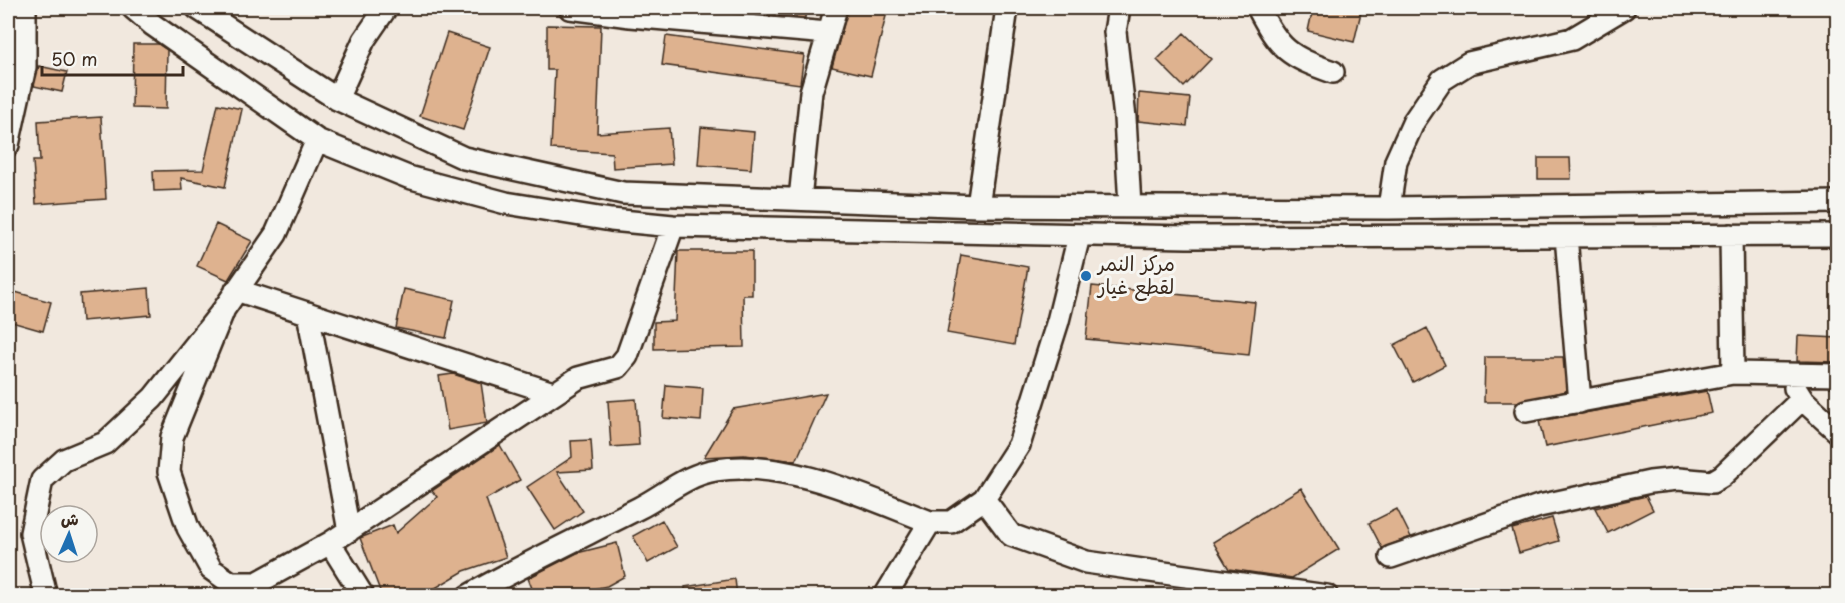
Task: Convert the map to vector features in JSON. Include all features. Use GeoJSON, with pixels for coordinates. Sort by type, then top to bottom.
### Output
{"type":"FeatureCollection","features":[{"type":"Feature","properties":{"kind":"street"},"geometry":{"type":"LineString","coordinates":[[8,144],[25,67],[25,8]]}},
{"type":"Feature","properties":{"kind":"street"},"geometry":{"type":"LineString","coordinates":[[133,8],[153,25],[317,140],[408,177],[506,203],[611,220],[673,226],[1079,236],[1838,234]]}},
{"type":"Feature","properties":{"kind":"street"},"geometry":{"type":"LineString","coordinates":[[197,8],[337,99],[464,158],[623,193],[978,206],[1187,205],[1389,208],[1838,202]]}},
{"type":"Feature","properties":{"kind":"street"},"geometry":{"type":"LineString","coordinates":[[337,99],[364,40],[386,8]]}},
{"type":"Feature","properties":{"kind":"street"},"geometry":{"type":"LineString","coordinates":[[570,8],[630,16],[828,33]]}},
{"type":"Feature","properties":{"kind":"street"},"geometry":{"type":"LineString","coordinates":[[800,200],[811,92],[836,8]]}},
{"type":"Feature","properties":{"kind":"street"},"geometry":{"type":"LineString","coordinates":[[978,206],[981,167],[1007,8]]}},
{"type":"Feature","properties":{"kind":"street"},"geometry":{"type":"LineString","coordinates":[[1119,8],[1115,32],[1125,118],[1130,206]]}},
{"type":"Feature","properties":{"kind":"street"},"geometry":{"type":"LineString","coordinates":[[1258,8],[1280,46],[1301,61],[1333,72]]}},
{"type":"Feature","properties":{"kind":"street"},"geometry":{"type":"LineString","coordinates":[[1389,208],[1396,161],[1414,121],[1442,80],[1469,63],[1572,39],[1624,8]]}},
{"type":"Feature","properties":{"kind":"street"},"geometry":{"type":"LineString","coordinates":[[46,596],[32,533],[42,480],[64,460],[105,443],[153,399],[224,309],[276,234],[317,140]]}},
{"type":"Feature","properties":{"kind":"street"},"geometry":{"type":"LineString","coordinates":[[1187,205],[1187,237]]}},
{"type":"Feature","properties":{"kind":"street"},"geometry":{"type":"LineString","coordinates":[[224,309],[172,436],[169,472],[188,528],[212,568],[231,583],[257,583],[349,531],[578,378],[618,367],[627,356],[673,226]]}},
{"type":"Feature","properties":{"kind":"street"},"geometry":{"type":"LineString","coordinates":[[468,596],[642,506],[689,477],[716,470],[751,469],[827,481],[930,522],[951,522],[984,499],[1019,446],[1058,321],[1079,236]]}},
{"type":"Feature","properties":{"kind":"street"},"geometry":{"type":"LineString","coordinates":[[1566,236],[1580,402]]}},
{"type":"Feature","properties":{"kind":"street"},"geometry":{"type":"LineString","coordinates":[[1731,236],[1732,373]]}},
{"type":"Feature","properties":{"kind":"street"},"geometry":{"type":"LineString","coordinates":[[236,290],[553,393]]}},
{"type":"Feature","properties":{"kind":"street"},"geometry":{"type":"LineString","coordinates":[[308,314],[349,531]]}},
{"type":"Feature","properties":{"kind":"street"},"geometry":{"type":"LineString","coordinates":[[1792,372],[1794,387],[1802,399],[1838,432]]}},
{"type":"Feature","properties":{"kind":"street"},"geometry":{"type":"LineString","coordinates":[[1526,411],[1732,373],[1792,372],[1838,375]]}},
{"type":"Feature","properties":{"kind":"street"},"geometry":{"type":"LineString","coordinates":[[1391,557],[1539,506],[1650,482],[1678,479],[1712,482],[1722,476],[1802,399]]}},
{"type":"Feature","properties":{"kind":"street"},"geometry":{"type":"LineString","coordinates":[[984,499],[1011,535],[1086,562],[1327,596]]}},
{"type":"Feature","properties":{"kind":"street"},"geometry":{"type":"LineString","coordinates":[[885,596],[930,522]]}},
{"type":"Feature","properties":{"kind":"street"},"geometry":{"type":"LineString","coordinates":[[330,543],[363,596]]}},
{"type":"Feature","properties":{"kind":"building"},"geometry":{"type":"Polygon","coordinates":[[[761,8],[806,8],[805,18],[760,14],[761,8]]]}},
{"type":"Feature","properties":{"kind":"building"},"geometry":{"type":"Polygon","coordinates":[[[848,8],[888,8],[871,76],[832,67],[848,8]]]}},
{"type":"Feature","properties":{"kind":"building"},"geometry":{"type":"Polygon","coordinates":[[[1313,8],[1362,8],[1354,42],[1308,31],[1313,8]]]}},
{"type":"Feature","properties":{"kind":"building"},"geometry":{"type":"Polygon","coordinates":[[[547,25],[601,26],[597,133],[669,128],[672,164],[613,168],[612,153],[551,149],[555,70],[547,70],[547,25]]]}},
{"type":"Feature","properties":{"kind":"building"},"geometry":{"type":"Polygon","coordinates":[[[447,33],[490,47],[463,130],[420,116],[447,33]]]}},
{"type":"Feature","properties":{"kind":"building"},"geometry":{"type":"Polygon","coordinates":[[[1184,33],[1211,59],[1184,87],[1157,60],[1184,33]]]}},
{"type":"Feature","properties":{"kind":"building"},"geometry":{"type":"Polygon","coordinates":[[[666,36],[804,55],[800,84],[662,65],[666,36]]]}},
{"type":"Feature","properties":{"kind":"building"},"geometry":{"type":"Polygon","coordinates":[[[133,44],[158,44],[167,50],[166,109],[132,108],[133,44]]]}},
{"type":"Feature","properties":{"kind":"building"},"geometry":{"type":"Polygon","coordinates":[[[39,66],[67,72],[62,92],[34,86],[39,66]]]}},
{"type":"Feature","properties":{"kind":"building"},"geometry":{"type":"Polygon","coordinates":[[[1139,93],[1190,98],[1187,126],[1138,121],[1139,93]]]}},
{"type":"Feature","properties":{"kind":"building"},"geometry":{"type":"Polygon","coordinates":[[[218,104],[242,109],[225,187],[181,178],[182,190],[154,191],[153,171],[203,170],[218,104]]]}},
{"type":"Feature","properties":{"kind":"building"},"geometry":{"type":"Polygon","coordinates":[[[101,117],[106,199],[36,204],[33,161],[40,161],[38,121],[101,117]]]}},
{"type":"Feature","properties":{"kind":"building"},"geometry":{"type":"Polygon","coordinates":[[[701,127],[754,132],[751,169],[698,165],[701,127]]]}},
{"type":"Feature","properties":{"kind":"building"},"geometry":{"type":"Polygon","coordinates":[[[1538,158],[1570,158],[1571,179],[1538,179],[1538,158]]]}},
{"type":"Feature","properties":{"kind":"building"},"geometry":{"type":"Polygon","coordinates":[[[216,224],[252,241],[228,280],[197,266],[216,224]]]}},
{"type":"Feature","properties":{"kind":"building"},"geometry":{"type":"Polygon","coordinates":[[[678,251],[752,251],[752,295],[743,295],[744,347],[654,349],[654,322],[675,321],[678,251]]]}},
{"type":"Feature","properties":{"kind":"building"},"geometry":{"type":"Polygon","coordinates":[[[961,255],[1028,267],[1014,345],[947,333],[961,255]]]}},
{"type":"Feature","properties":{"kind":"building"},"geometry":{"type":"Polygon","coordinates":[[[1092,286],[1255,302],[1249,355],[1086,339],[1092,286]]]}},
{"type":"Feature","properties":{"kind":"building"},"geometry":{"type":"Polygon","coordinates":[[[149,288],[151,315],[82,321],[80,294],[149,288]]]}},
{"type":"Feature","properties":{"kind":"building"},"geometry":{"type":"Polygon","coordinates":[[[404,289],[454,300],[446,338],[396,328],[404,289]]]}},
{"type":"Feature","properties":{"kind":"building"},"geometry":{"type":"Polygon","coordinates":[[[8,290],[51,302],[43,331],[8,321],[8,290]]]}},
{"type":"Feature","properties":{"kind":"building"},"geometry":{"type":"Polygon","coordinates":[[[1427,328],[1445,365],[1413,382],[1394,345],[1427,328]]]}},
{"type":"Feature","properties":{"kind":"building"},"geometry":{"type":"Polygon","coordinates":[[[1798,336],[1838,338],[1838,362],[1797,361],[1798,336]]]}},
{"type":"Feature","properties":{"kind":"building"},"geometry":{"type":"Polygon","coordinates":[[[1485,357],[1563,357],[1566,391],[1517,402],[1484,402],[1485,357]]]}},
{"type":"Feature","properties":{"kind":"building"},"geometry":{"type":"Polygon","coordinates":[[[453,374],[481,383],[487,423],[448,430],[439,376],[453,374]]]}},
{"type":"Feature","properties":{"kind":"building"},"geometry":{"type":"Polygon","coordinates":[[[666,385],[703,388],[701,421],[663,418],[666,385]]]}},
{"type":"Feature","properties":{"kind":"building"},"geometry":{"type":"Polygon","coordinates":[[[1707,391],[1712,413],[1545,447],[1539,421],[1707,391]]]}},
{"type":"Feature","properties":{"kind":"building"},"geometry":{"type":"Polygon","coordinates":[[[826,393],[796,461],[744,455],[704,457],[733,409],[826,393]]]}},
{"type":"Feature","properties":{"kind":"building"},"geometry":{"type":"Polygon","coordinates":[[[636,399],[639,445],[611,447],[608,401],[636,399]]]}},
{"type":"Feature","properties":{"kind":"building"},"geometry":{"type":"Polygon","coordinates":[[[591,440],[593,470],[557,472],[583,511],[555,530],[527,487],[572,457],[571,441],[591,440]]]}},
{"type":"Feature","properties":{"kind":"building"},"geometry":{"type":"Polygon","coordinates":[[[500,445],[520,480],[486,499],[506,557],[464,571],[422,596],[382,596],[360,538],[393,525],[396,533],[437,497],[432,491],[500,445]]]}},
{"type":"Feature","properties":{"kind":"building"},"geometry":{"type":"Polygon","coordinates":[[[1301,488],[1339,549],[1292,578],[1229,569],[1213,542],[1301,488]]]}},
{"type":"Feature","properties":{"kind":"building"},"geometry":{"type":"Polygon","coordinates":[[[1646,496],[1653,510],[1608,533],[1595,508],[1646,496]]]}},
{"type":"Feature","properties":{"kind":"building"},"geometry":{"type":"Polygon","coordinates":[[[1397,509],[1411,537],[1382,548],[1369,523],[1397,509]]]}},
{"type":"Feature","properties":{"kind":"building"},"geometry":{"type":"Polygon","coordinates":[[[1552,518],[1559,541],[1519,553],[1512,529],[1552,518]]]}},
{"type":"Feature","properties":{"kind":"building"},"geometry":{"type":"Polygon","coordinates":[[[662,520],[677,547],[648,563],[633,536],[662,520]]]}},
{"type":"Feature","properties":{"kind":"building"},"geometry":{"type":"Polygon","coordinates":[[[617,543],[625,576],[607,586],[588,590],[589,596],[535,596],[528,578],[577,553],[617,543]]]}},
{"type":"Feature","properties":{"kind":"building"},"geometry":{"type":"Polygon","coordinates":[[[735,579],[737,596],[685,596],[685,587],[735,579]]]}},
{"type":"Feature","properties":{"kind":"place","name":"مركز النمر لقطع غيار"},"geometry":{"type":"Point","coordinates":[1086,276]}}]}
